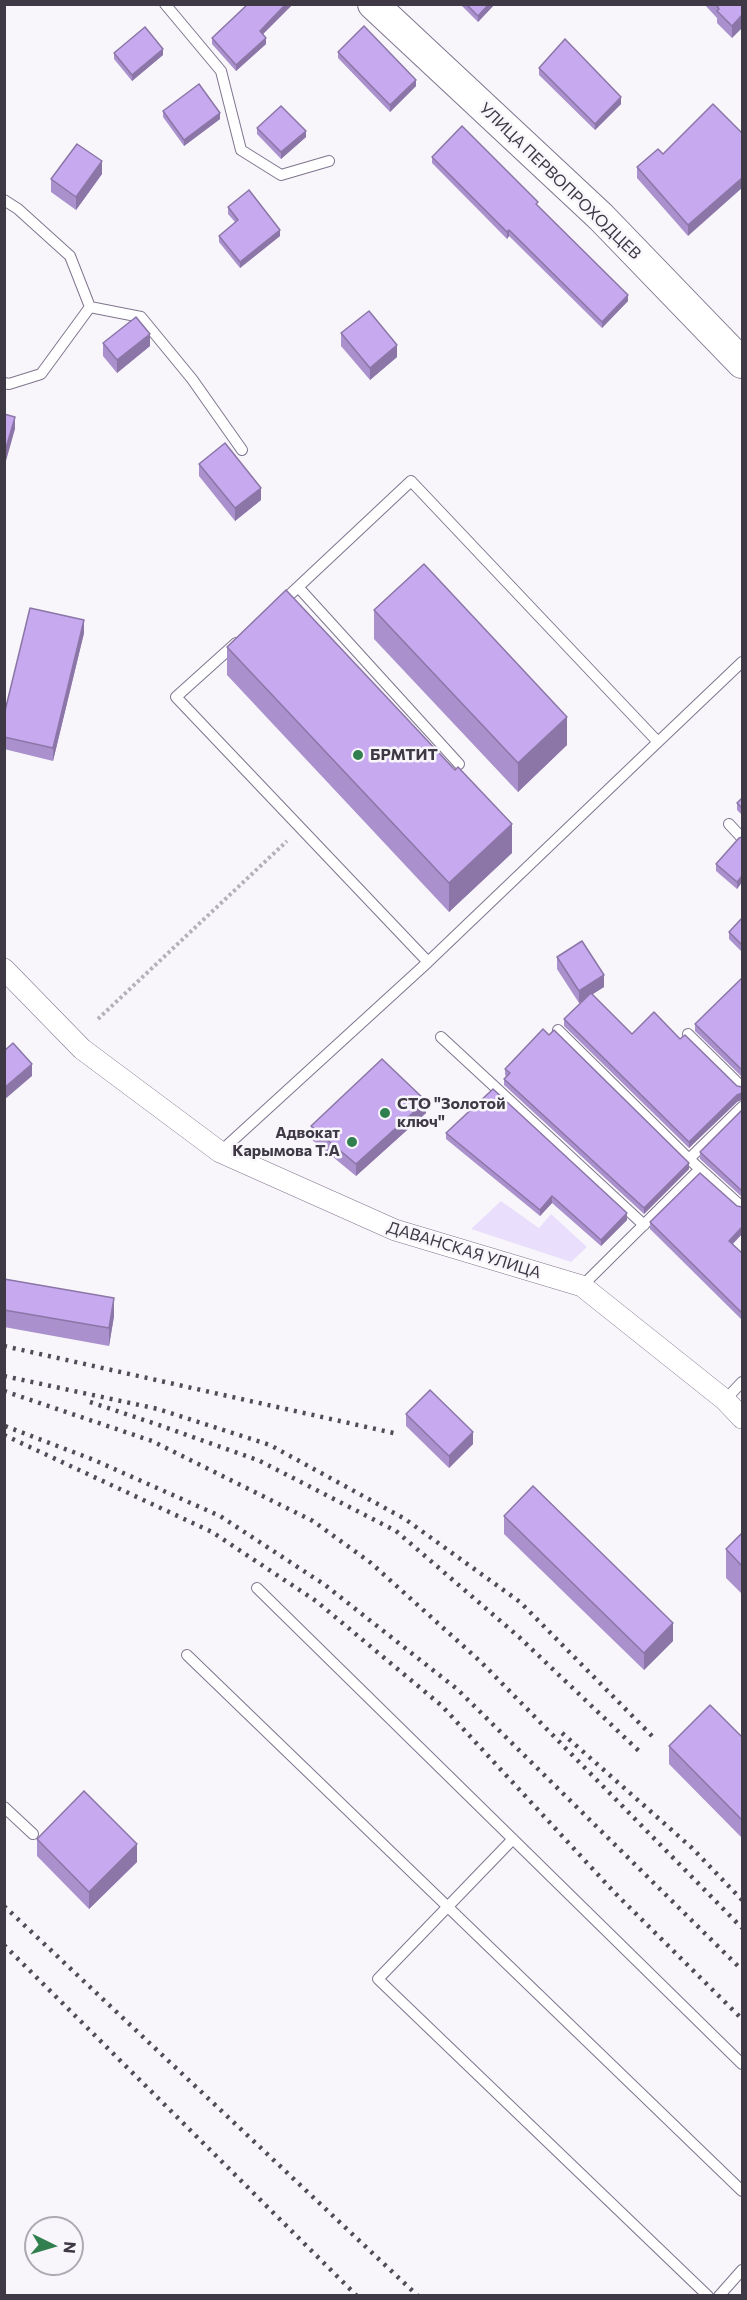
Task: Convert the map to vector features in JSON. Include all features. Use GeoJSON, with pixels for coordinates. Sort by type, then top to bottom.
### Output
{"type":"FeatureCollection","features":[{"type":"Feature","properties":{"kind":"street","name":"УЛИЦА ПЕРВОПРОХОДЦЕВ"},"geometry":{"type":"LineString","coordinates":[[374,4],[601,217],[742,363]]}},
{"type":"Feature","properties":{"kind":"street","name":"ДАВАНСКАЯ УЛИЦА"},"geometry":{"type":"LineString","coordinates":[[4,969],[82,1049],[220,1152],[395,1230],[582,1286],[725,1400],[742,1418]]}},
{"type":"Feature","properties":{"kind":"lane"},"geometry":{"type":"LineString","coordinates":[[165,4],[221,71],[242,150],[281,175],[329,162]]}},
{"type":"Feature","properties":{"kind":"lane"},"geometry":{"type":"LineString","coordinates":[[4,200],[18,209],[70,256],[90,307]]}},
{"type":"Feature","properties":{"kind":"lane"},"geometry":{"type":"LineString","coordinates":[[4,382],[9,384],[41,374],[90,307]]}},
{"type":"Feature","properties":{"kind":"lane"},"geometry":{"type":"LineString","coordinates":[[90,307],[141,317],[192,379],[242,450]]}},
{"type":"Feature","properties":{"kind":"lane"},"geometry":{"type":"LineString","coordinates":[[272,611],[411,481],[658,742]]}},
{"type":"Feature","properties":{"kind":"lane"},"geometry":{"type":"LineString","coordinates":[[298,588],[459,764]]}},
{"type":"Feature","properties":{"kind":"lane"},"geometry":{"type":"LineString","coordinates":[[246,635],[176,697],[428,962]]}},
{"type":"Feature","properties":{"kind":"lane"},"geometry":{"type":"LineString","coordinates":[[220,1152],[428,962],[742,662]]}},
{"type":"Feature","properties":{"kind":"lane"},"geometry":{"type":"LineString","coordinates":[[729,824],[742,838]]}},
{"type":"Feature","properties":{"kind":"lane"},"geometry":{"type":"LineString","coordinates":[[558,1030],[689,1159],[742,1207]]}},
{"type":"Feature","properties":{"kind":"lane"},"geometry":{"type":"LineString","coordinates":[[688,1034],[742,1087]]}},
{"type":"Feature","properties":{"kind":"lane"},"geometry":{"type":"LineString","coordinates":[[441,1037],[644,1225]]}},
{"type":"Feature","properties":{"kind":"lane"},"geometry":{"type":"LineString","coordinates":[[689,1159],[742,1107]]}},
{"type":"Feature","properties":{"kind":"lane"},"geometry":{"type":"LineString","coordinates":[[582,1286],[700,1169]]}},
{"type":"Feature","properties":{"kind":"lane"},"geometry":{"type":"LineString","coordinates":[[725,1400],[742,1382]]}},
{"type":"Feature","properties":{"kind":"lane"},"geometry":{"type":"LineString","coordinates":[[257,1588],[742,2064]]}},
{"type":"Feature","properties":{"kind":"lane"},"geometry":{"type":"LineString","coordinates":[[187,1655],[742,2191]]}},
{"type":"Feature","properties":{"kind":"lane"},"geometry":{"type":"LineString","coordinates":[[4,1807],[33,1834]]}},
{"type":"Feature","properties":{"kind":"lane"},"geometry":{"type":"LineString","coordinates":[[513,1839],[378,1979],[708,2295]]}},
{"type":"Feature","properties":{"kind":"lane"},"geometry":{"type":"LineString","coordinates":[[719,2295],[742,2270]]}},
{"type":"Feature","properties":{"kind":"path"},"geometry":{"type":"LineString","coordinates":[[98,1019],[292,836]]}},
{"type":"Feature","properties":{"kind":"shaded area"},"geometry":{"type":"Polygon","coordinates":[[[501,1201],[539,1228],[551,1214],[587,1247],[571,1262],[471,1229],[501,1201]]]}},
{"type":"Feature","properties":{"kind":"building"},"geometry":{"type":"Polygon","coordinates":[[[248,4],[286,4],[260,31],[266,38],[236,65],[212,38],[248,4]]]}},
{"type":"Feature","properties":{"kind":"building"},"geometry":{"type":"Polygon","coordinates":[[[466,4],[489,4],[478,16],[466,4]]]}},
{"type":"Feature","properties":{"kind":"building"},"geometry":{"type":"Polygon","coordinates":[[[716,4],[742,4],[742,15],[732,26],[717,11],[719,9],[716,4]]]}},
{"type":"Feature","properties":{"kind":"building"},"geometry":{"type":"Polygon","coordinates":[[[364,26],[416,80],[390,105],[338,52],[364,26]]]}},
{"type":"Feature","properties":{"kind":"building"},"geometry":{"type":"Polygon","coordinates":[[[145,27],[163,49],[132,75],[114,53],[145,27]]]}},
{"type":"Feature","properties":{"kind":"building"},"geometry":{"type":"Polygon","coordinates":[[[565,39],[621,97],[595,124],[539,68],[565,39]]]}},
{"type":"Feature","properties":{"kind":"building"},"geometry":{"type":"Polygon","coordinates":[[[199,84],[220,113],[184,140],[163,111],[199,84]]]}},
{"type":"Feature","properties":{"kind":"building"},"geometry":{"type":"Polygon","coordinates":[[[713,104],[742,133],[742,178],[688,225],[637,167],[658,149],[663,154],[713,104]]]}},
{"type":"Feature","properties":{"kind":"building"},"geometry":{"type":"Polygon","coordinates":[[[281,106],[306,131],[281,152],[257,128],[281,106]]]}},
{"type":"Feature","properties":{"kind":"building"},"geometry":{"type":"Polygon","coordinates":[[[462,126],[538,202],[536,204],[628,295],[602,322],[432,157],[462,126]]]}},
{"type":"Feature","properties":{"kind":"building"},"geometry":{"type":"Polygon","coordinates":[[[77,144],[102,161],[76,197],[51,179],[77,144]]]}},
{"type":"Feature","properties":{"kind":"building"},"geometry":{"type":"Polygon","coordinates":[[[249,190],[280,230],[240,262],[219,236],[238,220],[228,207],[249,190]]]}},
{"type":"Feature","properties":{"kind":"building"},"geometry":{"type":"Polygon","coordinates":[[[369,311],[397,345],[370,368],[341,333],[369,311]]]}},
{"type":"Feature","properties":{"kind":"building"},"geometry":{"type":"Polygon","coordinates":[[[136,317],[150,334],[117,360],[103,343],[136,317]]]}},
{"type":"Feature","properties":{"kind":"building"},"geometry":{"type":"Polygon","coordinates":[[[4,414],[15,417],[4,455],[4,414]]]}},
{"type":"Feature","properties":{"kind":"building"},"geometry":{"type":"Polygon","coordinates":[[[225,443],[261,488],[235,508],[199,464],[225,443]]]}},
{"type":"Feature","properties":{"kind":"building"},"geometry":{"type":"Polygon","coordinates":[[[424,564],[567,717],[518,763],[374,610],[424,564]]]}},
{"type":"Feature","properties":{"kind":"building"},"geometry":{"type":"Polygon","coordinates":[[[286,590],[455,770],[458,767],[512,824],[449,883],[227,647],[286,590]]]}},
{"type":"Feature","properties":{"kind":"building"},"geometry":{"type":"Polygon","coordinates":[[[30,608],[84,620],[53,748],[4,737],[4,715],[30,608]]]}},
{"type":"Feature","properties":{"kind":"building"},"geometry":{"type":"Polygon","coordinates":[[[742,798],[742,808],[737,803],[742,798]]]}},
{"type":"Feature","properties":{"kind":"building"},"geometry":{"type":"Polygon","coordinates":[[[742,837],[742,876],[737,882],[716,864],[742,837]]]}},
{"type":"Feature","properties":{"kind":"building"},"geometry":{"type":"Polygon","coordinates":[[[742,918],[742,945],[729,932],[742,918]]]}},
{"type":"Feature","properties":{"kind":"building"},"geometry":{"type":"Polygon","coordinates":[[[582,941],[604,975],[579,991],[557,957],[582,941]]]}},
{"type":"Feature","properties":{"kind":"building"},"geometry":{"type":"Polygon","coordinates":[[[742,978],[742,1070],[695,1024],[742,978]]]}},
{"type":"Feature","properties":{"kind":"building"},"geometry":{"type":"Polygon","coordinates":[[[591,993],[632,1034],[654,1012],[680,1039],[685,1035],[737,1086],[742,1087],[742,1093],[737,1095],[689,1142],[564,1019],[591,993]]]}},
{"type":"Feature","properties":{"kind":"building"},"geometry":{"type":"Polygon","coordinates":[[[543,1029],[549,1035],[554,1030],[689,1163],[644,1208],[504,1079],[510,1073],[505,1069],[543,1029]]]}},
{"type":"Feature","properties":{"kind":"building"},"geometry":{"type":"Polygon","coordinates":[[[13,1043],[32,1064],[4,1088],[4,1051],[13,1043]]]}},
{"type":"Feature","properties":{"kind":"building"},"geometry":{"type":"Polygon","coordinates":[[[382,1059],[426,1101],[356,1164],[311,1126],[382,1059]]]}},
{"type":"Feature","properties":{"kind":"building"},"geometry":{"type":"Polygon","coordinates":[[[493,1089],[627,1213],[601,1240],[552,1196],[540,1210],[446,1133],[493,1089]]]}},
{"type":"Feature","properties":{"kind":"building"},"geometry":{"type":"Polygon","coordinates":[[[742,1110],[742,1191],[700,1152],[742,1110]]]}},
{"type":"Feature","properties":{"kind":"building"},"geometry":{"type":"Polygon","coordinates":[[[700,1173],[737,1206],[742,1207],[742,1227],[729,1241],[742,1253],[742,1313],[650,1222],[700,1173]]]}},
{"type":"Feature","properties":{"kind":"building"},"geometry":{"type":"Polygon","coordinates":[[[4,1279],[114,1298],[109,1328],[4,1310],[4,1279]]]}},
{"type":"Feature","properties":{"kind":"building"},"geometry":{"type":"Polygon","coordinates":[[[430,1390],[473,1432],[449,1456],[406,1414],[430,1390]]]}},
{"type":"Feature","properties":{"kind":"building"},"geometry":{"type":"Polygon","coordinates":[[[533,1486],[673,1623],[644,1653],[504,1516],[533,1486]]]}},
{"type":"Feature","properties":{"kind":"building"},"geometry":{"type":"Polygon","coordinates":[[[742,1533],[742,1566],[726,1549],[742,1533]]]}},
{"type":"Feature","properties":{"kind":"building"},"geometry":{"type":"Polygon","coordinates":[[[710,1705],[742,1737],[742,1820],[669,1746],[710,1705]]]}},
{"type":"Feature","properties":{"kind":"building"},"geometry":{"type":"Polygon","coordinates":[[[84,1791],[137,1844],[89,1892],[37,1839],[84,1791]]]}},
{"type":"Feature","properties":{"kind":"railway"},"geometry":{"type":"LineString","coordinates":[[4,1346],[398,1434]]}},
{"type":"Feature","properties":{"kind":"railway"},"geometry":{"type":"LineString","coordinates":[[4,1376],[158,1409],[270,1445],[405,1519],[520,1602],[655,1739]]}},
{"type":"Feature","properties":{"kind":"railway"},"geometry":{"type":"LineString","coordinates":[[4,1391],[152,1441],[313,1521],[371,1563],[481,1662],[742,1928]]}},
{"type":"Feature","properties":{"kind":"railway"},"geometry":{"type":"LineString","coordinates":[[90,1402],[260,1461],[396,1531],[519,1637],[641,1753]]}},
{"type":"Feature","properties":{"kind":"railway"},"geometry":{"type":"LineString","coordinates":[[5,1426],[94,1460],[220,1516],[325,1585],[457,1689],[742,1970]]}},
{"type":"Feature","properties":{"kind":"railway"},"geometry":{"type":"LineString","coordinates":[[4,1435],[212,1532],[316,1601],[442,1706],[614,1892],[742,2019]]}},
{"type":"Feature","properties":{"kind":"railway"},"geometry":{"type":"LineString","coordinates":[[562,1733],[692,1848],[742,1900]]}},
{"type":"Feature","properties":{"kind":"railway"},"geometry":{"type":"LineString","coordinates":[[4,1906],[418,2296]]}},
{"type":"Feature","properties":{"kind":"railway"},"geometry":{"type":"LineString","coordinates":[[4,1945],[357,2296]]}},
{"type":"Feature","properties":{"kind":"place","name":"БРМТИТ"},"geometry":{"type":"Point","coordinates":[358,755]}},
{"type":"Feature","properties":{"kind":"place","name":"СТО \"Золотой ключ\""},"geometry":{"type":"Point","coordinates":[385,1113]}},
{"type":"Feature","properties":{"kind":"place","name":"Адвокат Карымова Т.А"},"geometry":{"type":"Point","coordinates":[352,1142]}}]}
